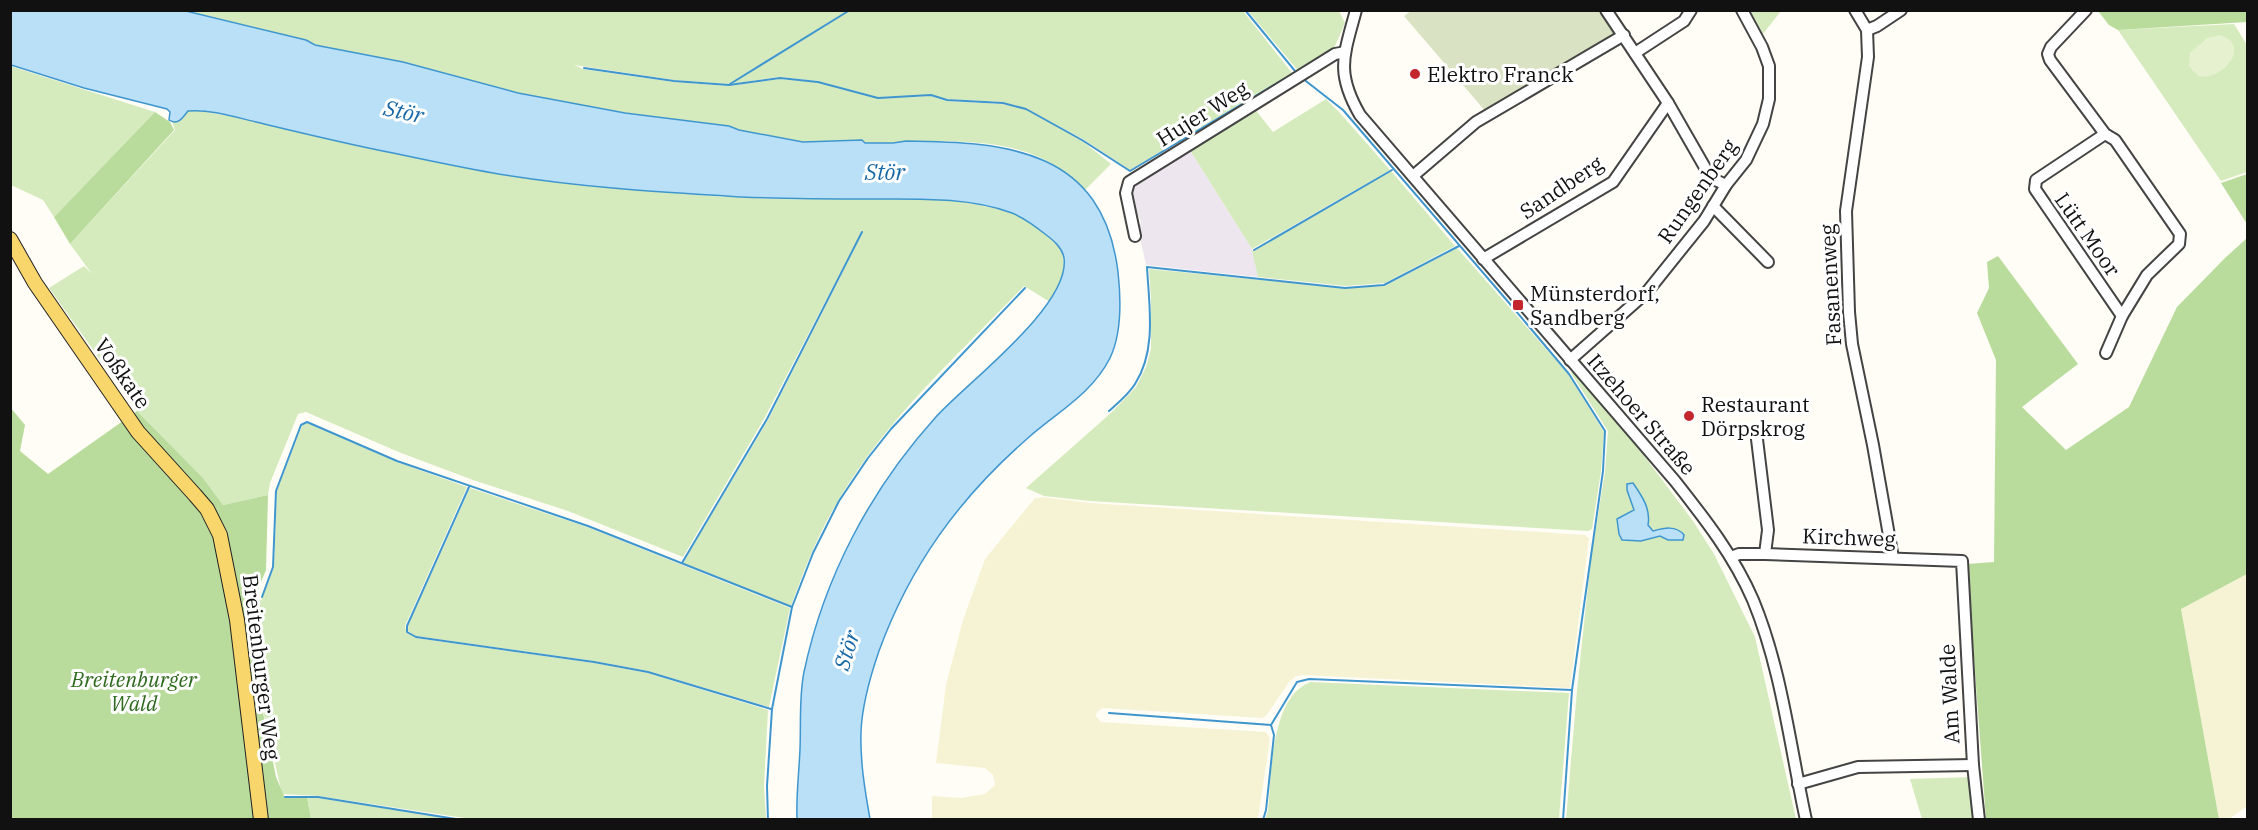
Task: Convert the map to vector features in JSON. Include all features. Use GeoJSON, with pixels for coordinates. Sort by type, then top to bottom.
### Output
{"type":"FeatureCollection","features":[{"type":"Feature","properties":{"kind":"main road","name":"Voßkate"},"geometry":{"type":"LineString","coordinates":[[10,238],[35,283],[138,432],[195,495],[214,521]]}},
{"type":"Feature","properties":{"kind":"main road","name":"Breitenburger Weg"},"geometry":{"type":"LineString","coordinates":[[214,521],[224,550],[237,620],[261,819]]}},
{"type":"Feature","properties":{"kind":"street","name":"Itzehoer Straße"},"geometry":{"type":"LineString","coordinates":[[1356,10],[1345,52],[1345,83],[1351,99],[1373,132],[1675,481],[1731,557],[1753,600],[1770,652],[1806,819]]}},
{"type":"Feature","properties":{"kind":"street"},"geometry":{"type":"LineString","coordinates":[[1606,10],[1668,103],[1711,178],[1726,185]]}},
{"type":"Feature","properties":{"kind":"street"},"geometry":{"type":"LineString","coordinates":[[1635,52],[1684,21],[1692,10]]}},
{"type":"Feature","properties":{"kind":"street","name":"Rungenberg"},"geometry":{"type":"LineString","coordinates":[[1570,360],[1647,292],[1704,221],[1726,185],[1746,160],[1763,124],[1768,99],[1769,66],[1762,47],[1742,10]]}},
{"type":"Feature","properties":{"kind":"street","name":"Fasanenweg"},"geometry":{"type":"LineString","coordinates":[[1855,10],[1867,30],[1868,57],[1846,211],[1851,345],[1873,445],[1893,558]]}},
{"type":"Feature","properties":{"kind":"street"},"geometry":{"type":"LineString","coordinates":[[1867,30],[1901,10]]}},
{"type":"Feature","properties":{"kind":"street","name":"Lütt Moor"},"geometry":{"type":"LineString","coordinates":[[2086,10],[2051,47],[2048,54],[2050,60],[2105,134],[2115,140],[2180,234],[2179,244],[2147,275],[2122,316],[2106,353]]}},
{"type":"Feature","properties":{"kind":"street"},"geometry":{"type":"LineString","coordinates":[[1413,176],[1488,114],[1624,35]]}},
{"type":"Feature","properties":{"kind":"street","name":"Hujer Weg"},"geometry":{"type":"LineString","coordinates":[[1135,236],[1126,185],[1335,54],[1345,52]]}},
{"type":"Feature","properties":{"kind":"street","name":"Sandberg"},"geometry":{"type":"LineString","coordinates":[[1483,259],[1613,182],[1668,103]]}},
{"type":"Feature","properties":{"kind":"street","name":"Lütt Moor"},"geometry":{"type":"LineString","coordinates":[[2105,134],[2036,180],[2035,189],[2122,316]]}},
{"type":"Feature","properties":{"kind":"street"},"geometry":{"type":"LineString","coordinates":[[1713,206],[1768,262]]}},
{"type":"Feature","properties":{"kind":"street"},"geometry":{"type":"LineString","coordinates":[[1756,431],[1768,530],[1765,554]]}},
{"type":"Feature","properties":{"kind":"street","name":"Kirchweg"},"geometry":{"type":"LineString","coordinates":[[1731,557],[1739,554],[1765,554],[1893,558],[1962,561],[1962,566]]}},
{"type":"Feature","properties":{"kind":"street","name":"Am Walde"},"geometry":{"type":"LineString","coordinates":[[1962,566],[1973,765],[1979,819]]}},
{"type":"Feature","properties":{"kind":"street"},"geometry":{"type":"LineString","coordinates":[[1798,784],[1858,767],[1973,765]]}},
{"type":"Feature","properties":{"kind":"shaded area"},"geometry":{"type":"Polygon","coordinates":[[[1188,147],[1252,249],[1258,277],[1146,265],[1138,229],[1141,222],[1130,195],[1131,185],[1188,147]]]}},
{"type":"Feature","properties":{"kind":"shaded area"},"geometry":{"type":"Polygon","coordinates":[[[1035,498],[1090,503],[1585,535],[1589,538],[1570,688],[1303,675],[1296,676],[1289,682],[1266,716],[1262,718],[1103,708],[1097,712],[1096,716],[1101,722],[1266,732],[1270,738],[1258,819],[932,819],[932,796],[961,798],[985,794],[995,785],[993,775],[985,768],[936,763],[946,685],[963,620],[985,559],[1035,498]]]}},
{"type":"Feature","properties":{"kind":"shaded area"},"geometry":{"type":"Polygon","coordinates":[[[2247,574],[2247,806],[2229,819],[2219,819],[2181,609],[2247,574]]]}},
{"type":"Feature","properties":{"kind":"green space"},"geometry":{"type":"Polygon","coordinates":[[[851,10],[1243,11],[1292,73],[1130,170],[1083,139],[1027,109],[1003,102],[947,99],[931,95],[878,97],[818,81],[780,77],[731,84],[851,10]]]}},
{"type":"Feature","properties":{"kind":"green space"},"geometry":{"type":"Polygon","coordinates":[[[1412,10],[1600,11],[1615,33],[1486,112],[1404,16],[1412,10]]]}},
{"type":"Feature","properties":{"kind":"green space"},"geometry":{"type":"Polygon","coordinates":[[[186,11],[848,11],[728,84],[674,80],[574,65],[583,69],[674,82],[729,86],[779,79],[817,82],[877,98],[931,96],[946,101],[1002,104],[1026,109],[1081,140],[1111,164],[1085,190],[1046,160],[1024,151],[991,144],[956,141],[830,143],[768,138],[729,126],[625,113],[518,93],[315,45],[306,40],[186,11]]]}},
{"type":"Feature","properties":{"kind":"green space"},"geometry":{"type":"Polygon","coordinates":[[[1248,11],[1339,11],[1345,23],[1332,53],[1300,73],[1248,11]]]}},
{"type":"Feature","properties":{"kind":"green space"},"geometry":{"type":"Polygon","coordinates":[[[1750,11],[1781,11],[1763,34],[1750,11]]]}},
{"type":"Feature","properties":{"kind":"green space"},"geometry":{"type":"Polygon","coordinates":[[[2098,11],[2247,11],[2247,22],[2118,30],[2109,25],[2098,11]]]}},
{"type":"Feature","properties":{"kind":"green space"},"geometry":{"type":"Polygon","coordinates":[[[2234,24],[2247,45],[2247,172],[2221,181],[2118,30],[2234,24]]]}},
{"type":"Feature","properties":{"kind":"green space"},"geometry":{"type":"Polygon","coordinates":[[[2220,35],[2229,40],[2234,47],[2234,54],[2230,62],[2216,74],[2198,76],[2189,66],[2190,53],[2207,38],[2220,35]]]}},
{"type":"Feature","properties":{"kind":"green space"},"geometry":{"type":"Polygon","coordinates":[[[10,66],[155,112],[54,217],[43,200],[11,185],[10,66]]]}},
{"type":"Feature","properties":{"kind":"green space"},"geometry":{"type":"Polygon","coordinates":[[[1326,99],[1390,170],[1252,249],[1188,147],[1254,108],[1273,132],[1326,99]]]}},
{"type":"Feature","properties":{"kind":"green space"},"geometry":{"type":"Polygon","coordinates":[[[194,110],[435,162],[552,181],[728,197],[901,198],[974,204],[1015,214],[1043,232],[1053,241],[1063,257],[1063,273],[1050,302],[1024,286],[925,388],[878,442],[857,471],[824,526],[791,606],[683,563],[768,420],[862,231],[765,417],[683,557],[568,511],[473,480],[401,453],[306,412],[298,414],[270,483],[268,495],[223,505],[203,478],[137,411],[49,288],[84,266],[92,274],[70,244],[175,130],[172,122],[178,122],[188,111],[194,110]]]}},
{"type":"Feature","properties":{"kind":"green space"},"geometry":{"type":"Polygon","coordinates":[[[155,112],[170,122],[174,130],[70,244],[54,217],[155,112]]]}},
{"type":"Feature","properties":{"kind":"green space"},"geometry":{"type":"Polygon","coordinates":[[[1391,171],[1455,246],[1385,283],[1345,286],[1258,277],[1252,251],[1391,171]]]}},
{"type":"Feature","properties":{"kind":"green space"},"geometry":{"type":"Polygon","coordinates":[[[2248,174],[2247,224],[2221,183],[2248,174]]]}},
{"type":"Feature","properties":{"kind":"green space"},"geometry":{"type":"Polygon","coordinates":[[[2247,238],[2247,574],[2181,609],[2219,819],[1986,819],[1967,564],[1994,562],[1996,360],[1977,313],[1989,288],[1987,262],[1998,256],[2078,364],[2022,407],[2066,450],[2129,407],[2177,307],[2247,238]]]}},
{"type":"Feature","properties":{"kind":"green space"},"geometry":{"type":"Polygon","coordinates":[[[1457,248],[1568,374],[1604,432],[1601,471],[1592,529],[1588,531],[1090,501],[1044,496],[1026,488],[1111,413],[1136,387],[1146,367],[1151,349],[1149,269],[1345,288],[1385,286],[1457,248]]]}},
{"type":"Feature","properties":{"kind":"green space"},"geometry":{"type":"Polygon","coordinates":[[[1574,371],[1642,453],[1693,521],[1714,554],[1755,637],[1796,819],[1566,820],[1591,558],[1605,472],[1608,431],[1571,373],[1574,371]],[[1633,483],[1634,510],[1623,515],[1655,538],[1660,536],[1663,530],[1654,531],[1648,525],[1647,508],[1633,483]]]}},
{"type":"Feature","properties":{"kind":"green space","name":"Breitenburger Wald"},"geometry":{"type":"Polygon","coordinates":[[[10,407],[25,425],[20,451],[48,474],[137,411],[203,478],[223,505],[268,495],[266,570],[255,597],[261,601],[250,620],[260,698],[276,777],[285,798],[307,797],[311,819],[11,819],[10,407]]]}},
{"type":"Feature","properties":{"kind":"green space"},"geometry":{"type":"Polygon","coordinates":[[[307,423],[397,462],[467,487],[405,626],[406,632],[416,638],[594,663],[648,673],[768,710],[764,786],[766,819],[471,819],[318,796],[282,794],[260,698],[250,620],[261,601],[274,567],[277,490],[302,426],[307,423]]]}},
{"type":"Feature","properties":{"kind":"green space"},"geometry":{"type":"Polygon","coordinates":[[[470,488],[587,527],[790,608],[769,707],[648,671],[594,661],[416,636],[408,631],[408,626],[470,488]]]}},
{"type":"Feature","properties":{"kind":"green space"},"geometry":{"type":"Polygon","coordinates":[[[1311,682],[1569,693],[1559,819],[1265,819],[1280,719],[1298,690],[1311,682]]]}},
{"type":"Feature","properties":{"kind":"green space"},"geometry":{"type":"Polygon","coordinates":[[[1972,777],[1975,819],[1922,819],[1910,779],[1972,777]]]}},
{"type":"Feature","properties":{"kind":"green space"},"geometry":{"type":"Polygon","coordinates":[[[307,797],[318,798],[456,819],[311,819],[307,797]]]}},
{"type":"Feature","properties":{"kind":"water","name":"Stör"},"geometry":{"type":"Polygon","coordinates":[[[10,11],[186,11],[306,40],[315,45],[403,62],[518,93],[625,113],[729,126],[803,142],[862,140],[865,143],[943,142],[1014,150],[1044,161],[1071,177],[1093,200],[1109,231],[1120,293],[1119,327],[1114,348],[1102,371],[1084,393],[1003,461],[959,509],[939,535],[906,590],[879,651],[863,712],[861,754],[870,819],[797,819],[801,691],[813,637],[824,602],[853,536],[890,474],[935,418],[1013,343],[1034,321],[1051,298],[1062,277],[1064,258],[1054,241],[1021,217],[979,204],[926,199],[741,197],[585,185],[524,178],[455,166],[214,112],[188,111],[180,120],[172,122],[169,120],[170,112],[167,109],[84,88],[11,65],[10,11]]]}},
{"type":"Feature","properties":{"kind":"water"},"geometry":{"type":"Polygon","coordinates":[[[1633,483],[1645,503],[1649,519],[1648,525],[1653,531],[1674,529],[1684,535],[1683,540],[1668,540],[1660,536],[1641,541],[1622,540],[1617,519],[1634,510],[1627,490],[1627,484],[1633,483]]]}},
{"type":"Feature","properties":{"kind":"waterway"},"geometry":{"type":"LineString","coordinates":[[730,84],[850,10]]}},
{"type":"Feature","properties":{"kind":"waterway"},"geometry":{"type":"LineString","coordinates":[[1245,10],[1295,71]]}},
{"type":"Feature","properties":{"kind":"waterway"},"geometry":{"type":"LineString","coordinates":[[584,68],[674,81],[729,85],[780,78],[818,82],[878,98],[931,95],[947,100],[1003,103],[1026,109],[1082,140],[1130,171],[1284,79]]}},
{"type":"Feature","properties":{"kind":"waterway"},"geometry":{"type":"LineString","coordinates":[[1302,78],[1343,110],[1510,304],[1569,374],[1605,431],[1603,471],[1572,690],[1563,820]]}},
{"type":"Feature","properties":{"kind":"waterway"},"geometry":{"type":"LineString","coordinates":[[1254,250],[1392,170]]}},
{"type":"Feature","properties":{"kind":"waterway"},"geometry":{"type":"LineString","coordinates":[[682,563],[767,419],[862,232]]}},
{"type":"Feature","properties":{"kind":"waterway"},"geometry":{"type":"LineString","coordinates":[[1109,411],[1133,388],[1146,357],[1150,327],[1147,267],[1345,288],[1384,285],[1459,246]]}},
{"type":"Feature","properties":{"kind":"waterway"},"geometry":{"type":"LineString","coordinates":[[768,820],[767,786],[772,709],[792,607],[813,553],[839,501],[891,429],[1025,288]]}},
{"type":"Feature","properties":{"kind":"waterway"},"geometry":{"type":"LineString","coordinates":[[262,597],[273,567],[276,491],[301,425],[307,422],[397,461],[588,526],[792,607]]}},
{"type":"Feature","properties":{"kind":"waterway"},"geometry":{"type":"LineString","coordinates":[[469,487],[407,626],[407,632],[416,637],[594,662],[648,672],[771,709]]}},
{"type":"Feature","properties":{"kind":"waterway"},"geometry":{"type":"LineString","coordinates":[[1263,820],[1274,735],[1271,725],[1297,682],[1309,679],[1572,690]]}},
{"type":"Feature","properties":{"kind":"waterway"},"geometry":{"type":"LineString","coordinates":[[1109,713],[1271,725]]}},
{"type":"Feature","properties":{"kind":"waterway"},"geometry":{"type":"LineString","coordinates":[[285,797],[318,797],[462,820]]}},
{"type":"Feature","properties":{"kind":"place","name":"Elektro Franck"},"geometry":{"type":"Point","coordinates":[1415,74]}},
{"type":"Feature","properties":{"kind":"place","name":"Münsterdorf, Sandberg"},"geometry":{"type":"Point","coordinates":[1518,305]}},
{"type":"Feature","properties":{"kind":"place","name":"Restaurant Dörpskrog"},"geometry":{"type":"Point","coordinates":[1689,416]}}]}
